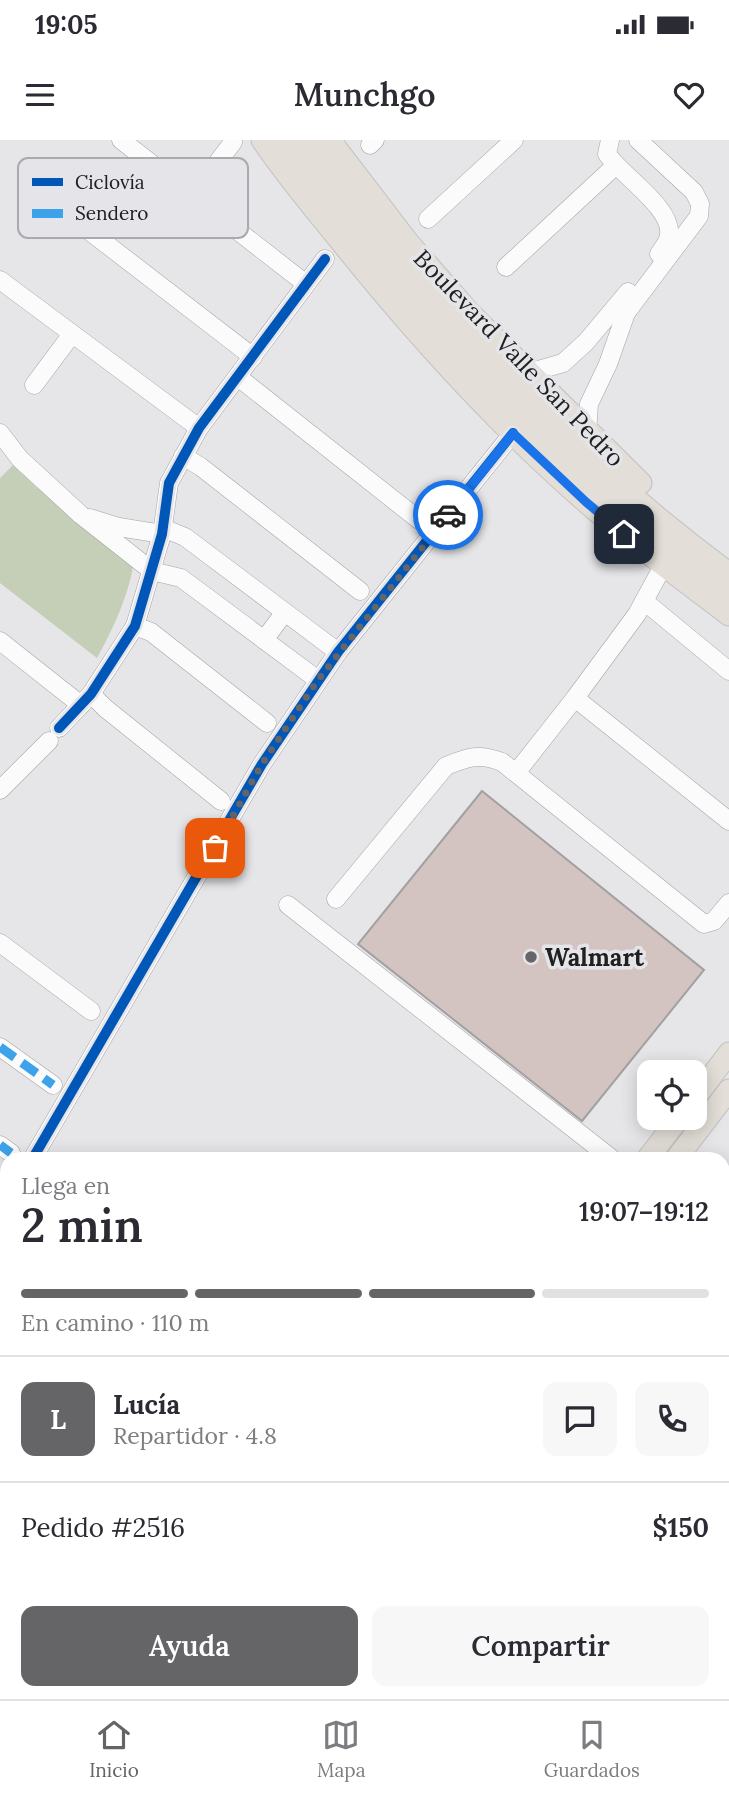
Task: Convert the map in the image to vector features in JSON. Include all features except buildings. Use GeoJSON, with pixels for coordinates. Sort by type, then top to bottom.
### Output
{"type":"FeatureCollection","features":[{"type":"Feature","properties":{"kind":"main road"},"geometry":{"type":"LineString","coordinates":[[262,140],[370,278],[431,349],[513,433],[586,502],[663,566],[729,615]]}},
{"type":"Feature","properties":{"kind":"main road","name":"Boulevard Valle San Pedro"},"geometry":{"type":"LineString","coordinates":[[284,140],[382,267],[444,338],[524,421],[598,489],[673,552],[729,594]]}},
{"type":"Feature","properties":{"kind":"main road","name":"Boulevard Valle San Pedro"},"geometry":{"type":"LineString","coordinates":[[307,140],[395,254],[457,325],[519,389],[682,539],[729,573]]}},
{"type":"Feature","properties":{"kind":"main road","name":"Boulevard Valle San Pedro"},"geometry":{"type":"LineString","coordinates":[[330,140],[408,242],[470,313],[620,465],[729,556]]}},
{"type":"Feature","properties":{"kind":"main road"},"geometry":{"type":"LineString","coordinates":[[707,1082],[729,1053]]}},
{"type":"Feature","properties":{"kind":"main road"},"geometry":{"type":"LineString","coordinates":[[682,1152],[729,1090]]}},
{"type":"Feature","properties":{"kind":"main road"},"geometry":{"type":"LineString","coordinates":[[653,1152],[670,1130]]}},
{"type":"Feature","properties":{"kind":"street"},"geometry":{"type":"LineString","coordinates":[[121,140],[144,158]]}},
{"type":"Feature","properties":{"kind":"street"},"geometry":{"type":"LineString","coordinates":[[428,219],[514,140]]}},
{"type":"Feature","properties":{"kind":"street"},"geometry":{"type":"LineString","coordinates":[[587,432],[589,404],[608,364],[626,313],[699,216],[700,204],[694,192],[638,140]]}},
{"type":"Feature","properties":{"kind":"street"},"geometry":{"type":"LineString","coordinates":[[221,158],[233,142]]}},
{"type":"Feature","properties":{"kind":"street"},"geometry":{"type":"LineString","coordinates":[[528,373],[563,363],[586,342],[657,258],[670,236],[668,222],[659,207],[615,166],[607,154],[604,142]]}},
{"type":"Feature","properties":{"kind":"street"},"geometry":{"type":"LineString","coordinates":[[506,267],[615,166]]}},
{"type":"Feature","properties":{"kind":"street"},"geometry":{"type":"LineString","coordinates":[[98,238],[253,357]]}},
{"type":"Feature","properties":{"kind":"street"},"geometry":{"type":"LineString","coordinates":[[246,238],[306,284]]}},
{"type":"Feature","properties":{"kind":"street"},"geometry":{"type":"LineString","coordinates":[[0,790],[86,700],[135,626],[162,531],[169,483],[200,428],[325,259]]}},
{"type":"Feature","properties":{"kind":"street"},"geometry":{"type":"LineString","coordinates":[[0,280],[200,428]]}},
{"type":"Feature","properties":{"kind":"street"},"geometry":{"type":"LineString","coordinates":[[34,385],[72,334]]}},
{"type":"Feature","properties":{"kind":"street"},"geometry":{"type":"LineString","coordinates":[[238,377],[419,520]]}},
{"type":"Feature","properties":{"kind":"street"},"geometry":{"type":"LineString","coordinates":[[0,433],[20,459],[80,515],[152,571],[181,579],[318,680]]}},
{"type":"Feature","properties":{"kind":"street"},"geometry":{"type":"LineString","coordinates":[[36,1152],[262,764],[338,652],[513,433]]}},
{"type":"Feature","properties":{"kind":"street"},"geometry":{"type":"LineString","coordinates":[[183,456],[201,467],[360,592]]}},
{"type":"Feature","properties":{"kind":"street"},"geometry":{"type":"LineString","coordinates":[[80,515],[120,527],[162,531],[185,537],[338,652]]}},
{"type":"Feature","properties":{"kind":"street"},"geometry":{"type":"LineString","coordinates":[[516,773],[575,698],[644,601],[663,566]]}},
{"type":"Feature","properties":{"kind":"street"},"geometry":{"type":"LineString","coordinates":[[644,601],[729,671]]}},
{"type":"Feature","properties":{"kind":"street"},"geometry":{"type":"LineString","coordinates":[[264,640],[284,613]]}},
{"type":"Feature","properties":{"kind":"street"},"geometry":{"type":"LineString","coordinates":[[135,626],[151,632],[267,723]]}},
{"type":"Feature","properties":{"kind":"street"},"geometry":{"type":"LineString","coordinates":[[0,641],[86,700],[106,708],[220,801]]}},
{"type":"Feature","properties":{"kind":"street"},"geometry":{"type":"LineString","coordinates":[[575,698],[729,821]]}},
{"type":"Feature","properties":{"kind":"street"},"geometry":{"type":"LineString","coordinates":[[336,899],[446,766],[465,758],[486,755],[502,762],[704,924],[714,921],[729,903]]}},
{"type":"Feature","properties":{"kind":"street"},"geometry":{"type":"LineString","coordinates":[[288,905],[603,1152]]}},
{"type":"Feature","properties":{"kind":"street"},"geometry":{"type":"LineString","coordinates":[[0,943],[90,1011]]}},
{"type":"Feature","properties":{"kind":"street"},"geometry":{"type":"LineString","coordinates":[[0,1047],[53,1085]]}},
{"type":"Feature","properties":{"kind":"green space"},"geometry":{"type":"Polygon","coordinates":[[[13,465],[37,488],[134,561],[120,611],[97,658],[0,583],[0,478],[13,465]]]}},
{"type":"Feature","properties":{"kind":"marked path"},"geometry":{"type":"LineString","coordinates":[[0,1047],[53,1085]]}},
{"type":"Feature","properties":{"kind":"marked path"},"geometry":{"type":"LineString","coordinates":[[0,1145],[10,1152]]}},
{"type":"Feature","properties":{"kind":"cycle path"},"geometry":{"type":"LineString","coordinates":[[59,728],[91,694],[135,626],[162,534],[169,483],[199,428],[325,259]]}},
{"type":"Feature","properties":{"kind":"cycle path"},"geometry":{"type":"LineString","coordinates":[[36,1152],[262,764],[338,652],[513,433]]}},
{"type":"Feature","properties":{"kind":"way so far"},"geometry":{"type":"LineString","coordinates":[[215,848],[262,764],[318,680],[448,515]]}},
{"type":"Feature","properties":{"kind":"place","name":"Walmart"},"geometry":{"type":"Point","coordinates":[531,957]}},
{"type":"Feature","properties":{"kind":"route"},"geometry":{"type":"LineString","coordinates":[[448,515],[513,433],[624,534]]}}]}
